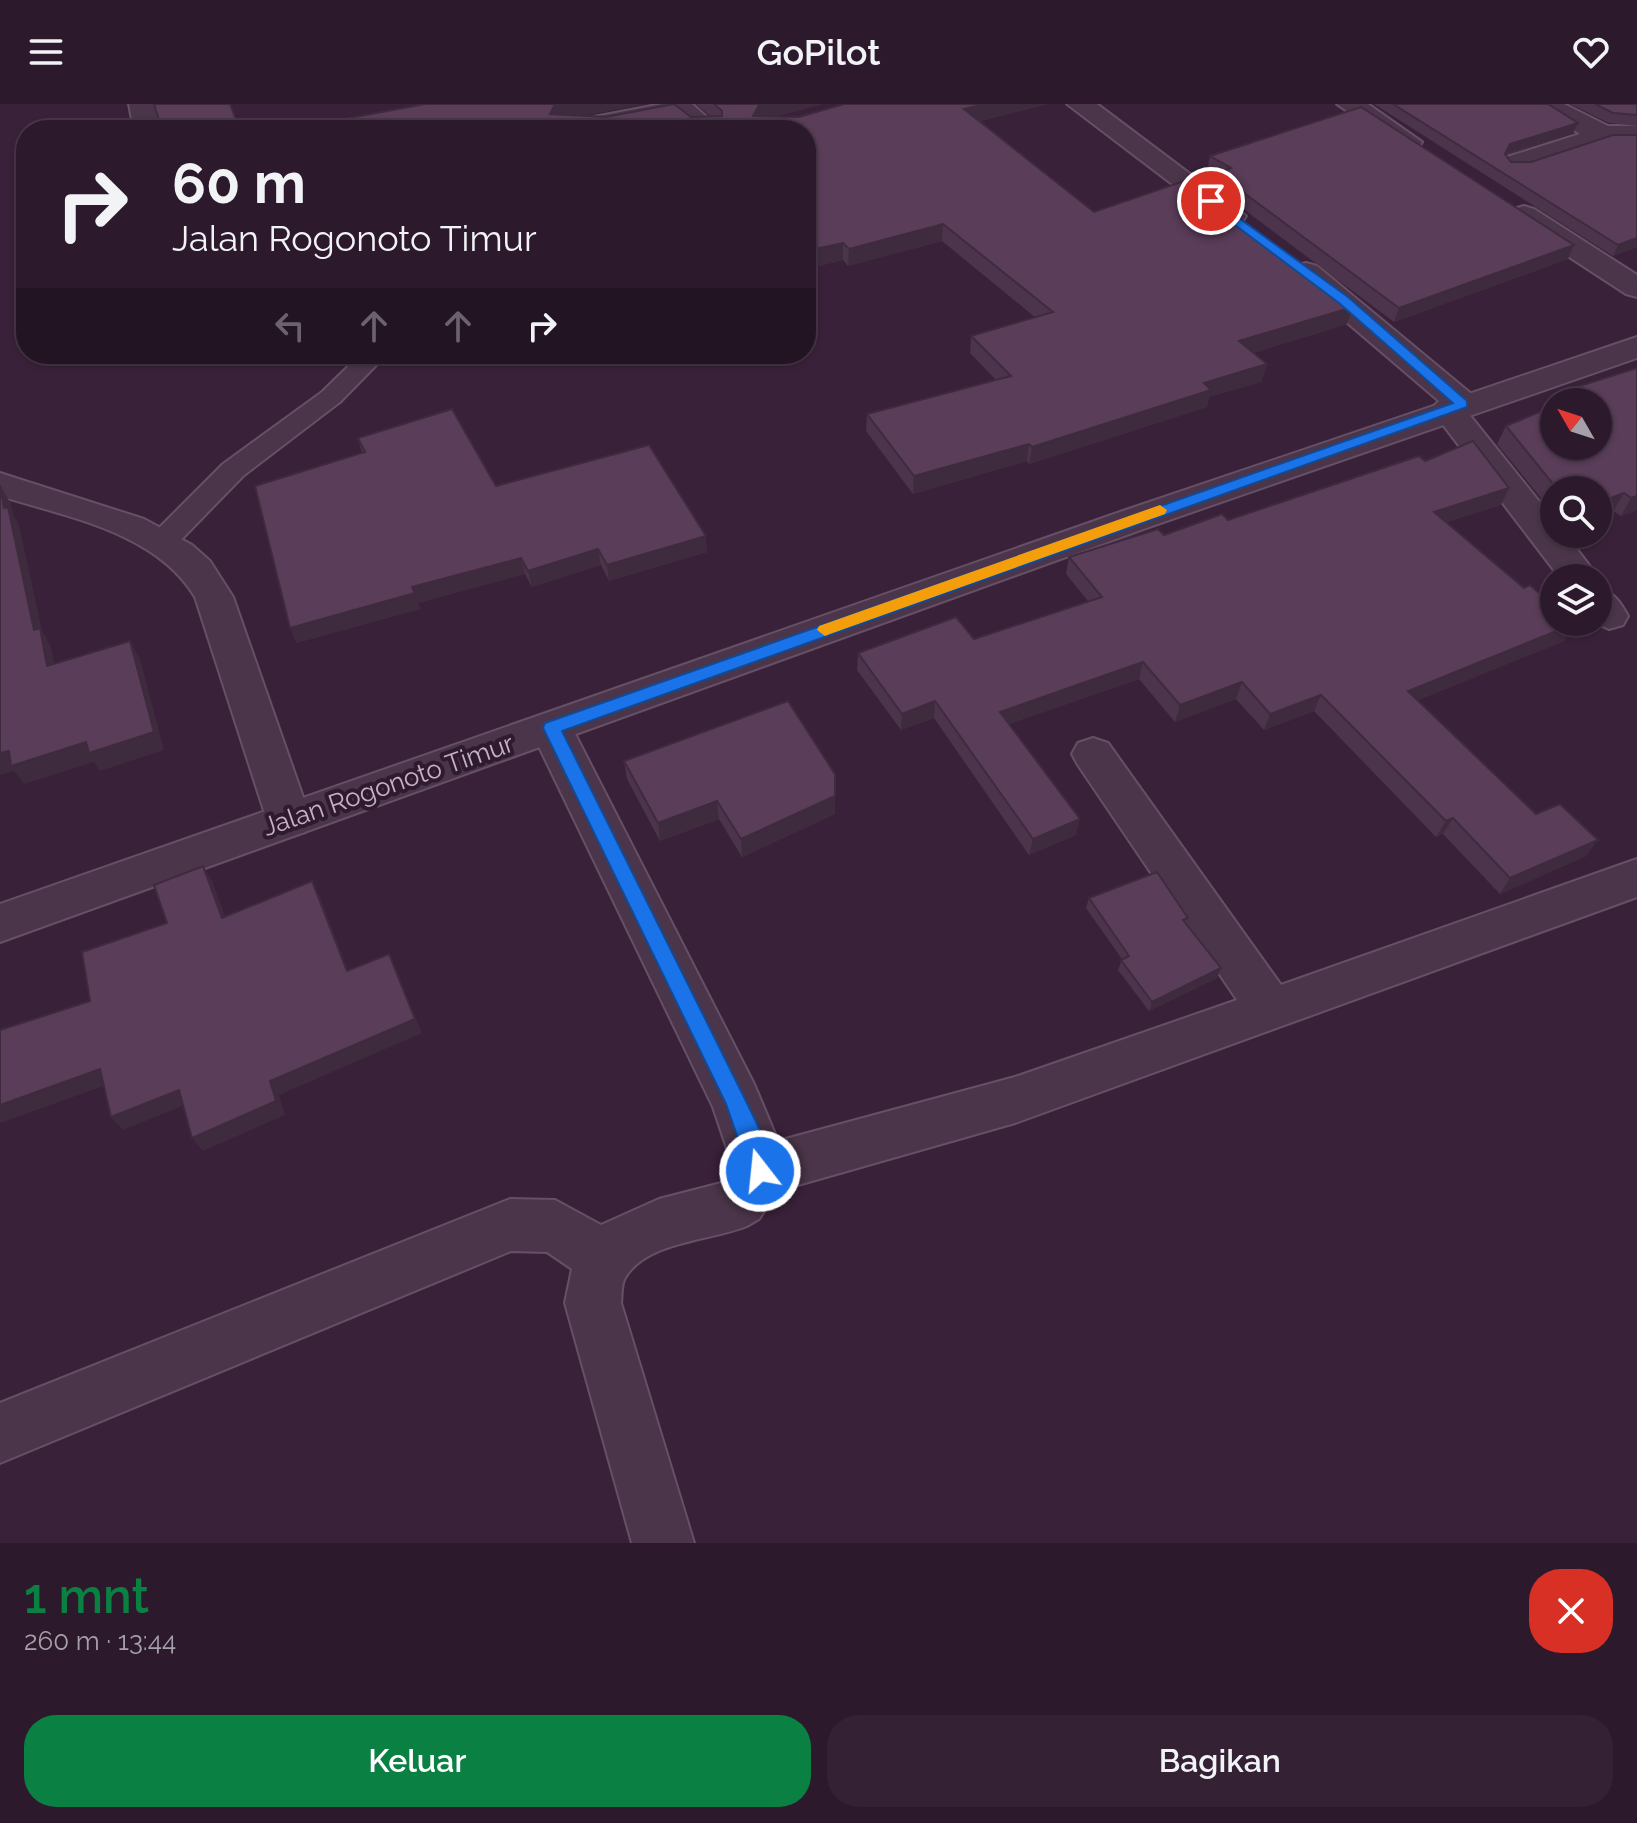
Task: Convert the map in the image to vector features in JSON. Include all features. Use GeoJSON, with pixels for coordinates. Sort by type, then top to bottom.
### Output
{"type":"FeatureCollection","features":[{"type":"Feature","properties":{"kind":"street"},"geometry":{"type":"LineString","coordinates":[[1080,104],[1257,235]]}},
{"type":"Feature","properties":{"kind":"street"},"geometry":{"type":"LineString","coordinates":[[1350,104],[1429,154]]}},
{"type":"Feature","properties":{"kind":"street"},"geometry":{"type":"LineString","coordinates":[[1547,104],[1604,135],[1619,138],[1637,134]]}},
{"type":"Feature","properties":{"kind":"street"},"geometry":{"type":"LineString","coordinates":[[619,120],[681,108],[696,120]]}},
{"type":"Feature","properties":{"kind":"street"},"geometry":{"type":"LineString","coordinates":[[1517,163],[1604,135]]}},
{"type":"Feature","properties":{"kind":"street"},"geometry":{"type":"LineString","coordinates":[[1507,204],[1637,288]]}},
{"type":"Feature","properties":{"kind":"street"},"geometry":{"type":"LineString","coordinates":[[1281,253],[1343,300],[1456,407],[1570,564]]}},
{"type":"Feature","properties":{"kind":"street","name":"Jalan Rogonoto Timur"},"geometry":{"type":"LineString","coordinates":[[0,923],[1456,407],[1637,347]]}},
{"type":"Feature","properties":{"kind":"street"},"geometry":{"type":"LineString","coordinates":[[0,484],[119,523],[162,542],[197,570],[214,597],[289,820]]}},
{"type":"Feature","properties":{"kind":"street"},"geometry":{"type":"LineString","coordinates":[[551,728],[750,1141],[740,1201],[728,1208],[621,1240],[602,1257],[592,1282],[593,1303],[663,1543]]}},
{"type":"Feature","properties":{"kind":"street"},"geometry":{"type":"LineString","coordinates":[[1093,754],[1272,1011]]}},
{"type":"Feature","properties":{"kind":"street"},"geometry":{"type":"LineString","coordinates":[[750,1141],[1015,1100],[1582,900],[1637,877]]}},
{"type":"Feature","properties":{"kind":"street"},"geometry":{"type":"LineString","coordinates":[[0,1433],[510,1225],[555,1226],[602,1257]]}},
{"type":"Feature","properties":{"kind":"lane"},"geometry":{"type":"LineString","coordinates":[[162,542],[233,470],[331,397],[365,364]]}},
{"type":"Feature","properties":{"kind":"building"},"geometry":{"type":"Polygon","coordinates":[[[154,104],[230,104],[236,120],[159,120],[154,104]]]}},
{"type":"Feature","properties":{"kind":"building"},"geometry":{"type":"Polygon","coordinates":[[[425,104],[561,104],[554,106],[550,114],[606,117],[674,104],[691,117],[722,116],[722,111],[714,104],[762,104],[753,116],[799,117],[844,104],[985,104],[964,109],[1094,212],[1187,180],[1353,307],[1239,341],[1267,364],[1204,383],[1211,390],[1032,447],[1029,444],[914,476],[867,414],[1011,376],[971,336],[1053,312],[943,224],[849,249],[843,243],[816,249],[816,120],[339,120],[425,104]]]}},
{"type":"Feature","properties":{"kind":"building"},"geometry":{"type":"Polygon","coordinates":[[[1393,104],[1548,104],[1578,123],[1510,144],[1505,154],[1511,162],[1531,162],[1613,135],[1637,135],[1637,238],[1618,245],[1393,104]]]}},
{"type":"Feature","properties":{"kind":"building"},"geometry":{"type":"Polygon","coordinates":[[[1595,104],[1637,104],[1637,115],[1613,113],[1595,104]]]}},
{"type":"Feature","properties":{"kind":"building"},"geometry":{"type":"Polygon","coordinates":[[[1361,107],[1574,245],[1399,308],[1217,173],[1231,168],[1210,156],[1361,107]]]}},
{"type":"Feature","properties":{"kind":"building"},"geometry":{"type":"Polygon","coordinates":[[[1637,368],[1637,496],[1631,498],[1624,493],[1612,498],[1612,476],[1547,476],[1506,426],[1540,412],[1540,460],[1612,460],[1612,388],[1574,388],[1637,368]]]}},
{"type":"Feature","properties":{"kind":"building"},"geometry":{"type":"Polygon","coordinates":[[[452,409],[496,486],[649,445],[706,536],[607,565],[598,549],[528,571],[521,558],[412,587],[415,593],[290,628],[255,486],[365,452],[358,438],[452,409]]]}},
{"type":"Feature","properties":{"kind":"building"},"geometry":{"type":"Polygon","coordinates":[[[1473,441],[1509,488],[1434,512],[1524,588],[1530,585],[1540,594],[1540,636],[1544,636],[1408,691],[1536,814],[1560,804],[1598,840],[1510,878],[1453,818],[1446,821],[1321,695],[1270,714],[1242,682],[1180,705],[1143,662],[1000,712],[1080,819],[1033,839],[935,701],[902,714],[858,653],[956,617],[974,639],[1102,597],[1069,557],[1158,529],[1164,535],[1222,514],[1228,520],[1419,456],[1425,461],[1473,441]]]}},
{"type":"Feature","properties":{"kind":"building"},"geometry":{"type":"Polygon","coordinates":[[[0,485],[4,508],[8,507],[34,630],[40,628],[47,666],[130,641],[154,732],[89,753],[86,742],[11,766],[9,751],[0,753],[0,485]]]}},
{"type":"Feature","properties":{"kind":"building"},"geometry":{"type":"Polygon","coordinates":[[[788,701],[835,774],[835,796],[741,839],[717,801],[658,823],[624,761],[788,701]]]}},
{"type":"Feature","properties":{"kind":"building"},"geometry":{"type":"Polygon","coordinates":[[[203,866],[222,918],[312,881],[347,971],[389,954],[415,1019],[270,1081],[276,1101],[192,1138],[179,1090],[111,1117],[100,1069],[0,1105],[0,1030],[90,1001],[82,952],[167,923],[154,885],[203,866]]]}},
{"type":"Feature","properties":{"kind":"building"},"geometry":{"type":"Polygon","coordinates":[[[1157,872],[1188,918],[1183,920],[1221,968],[1152,1002],[1121,960],[1129,956],[1089,898],[1157,872]]]}},
{"type":"Feature","properties":{"kind":"slow traffic"},"geometry":{"type":"LineString","coordinates":[[825,630],[1160,510]]}},
{"type":"Feature","properties":{"kind":"route"},"geometry":{"type":"LineString","coordinates":[[760,1171],[756,1150],[736,1101],[551,728],[1463,404],[1343,300],[1211,201]]}}]}
